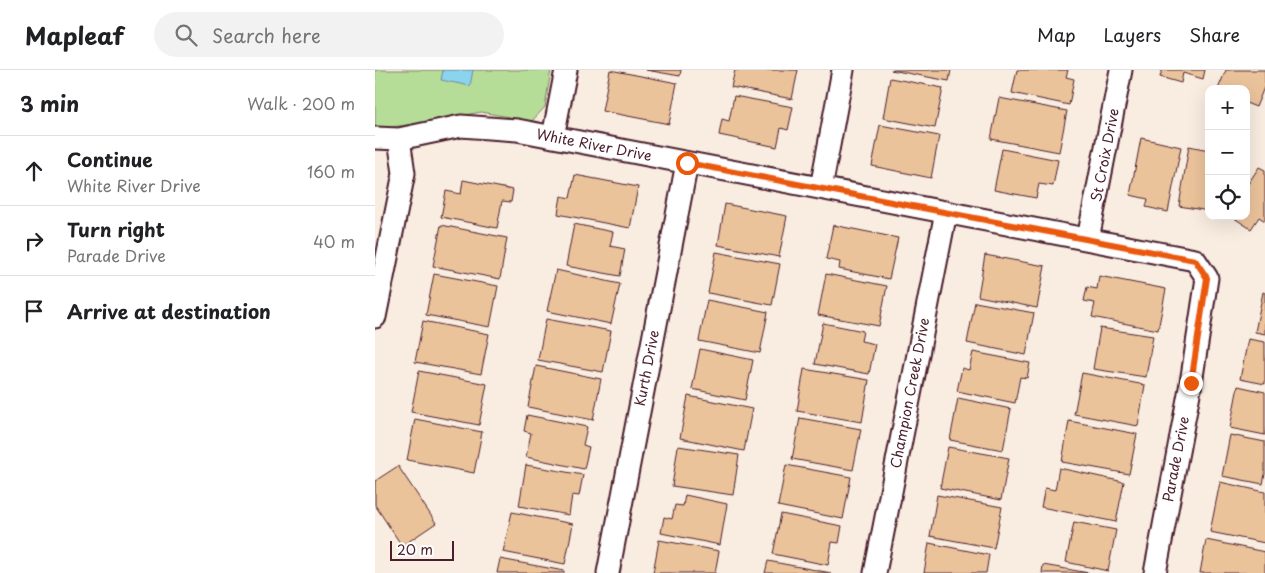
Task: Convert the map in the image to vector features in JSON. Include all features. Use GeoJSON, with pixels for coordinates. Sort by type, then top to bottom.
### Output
{"type":"FeatureCollection","features":[{"type":"Feature","properties":{"kind":"street"},"geometry":{"type":"LineString","coordinates":[[553,137],[565,70]]}},
{"type":"Feature","properties":{"kind":"street"},"geometry":{"type":"LineString","coordinates":[[821,188],[843,70]]}},
{"type":"Feature","properties":{"kind":"street","name":"St Croix Drive"},"geometry":{"type":"LineString","coordinates":[[1088,239],[1121,70]]}},
{"type":"Feature","properties":{"kind":"street","name":"White River Drive"},"geometry":{"type":"LineString","coordinates":[[375,138],[399,138],[461,126],[517,130],[1195,260]]}},
{"type":"Feature","properties":{"kind":"street"},"geometry":{"type":"LineString","coordinates":[[375,317],[404,173],[399,138]]}},
{"type":"Feature","properties":{"kind":"street","name":"Kurth Drive"},"geometry":{"type":"LineString","coordinates":[[608,573],[687,163]]}},
{"type":"Feature","properties":{"kind":"street","name":"Champion Creek Drive"},"geometry":{"type":"LineString","coordinates":[[875,573],[945,212]]}},
{"type":"Feature","properties":{"kind":"street","name":"Parade Drive"},"geometry":{"type":"LineString","coordinates":[[1155,573],[1191,383],[1207,278],[1195,260]]}},
{"type":"Feature","properties":{"kind":"green space"},"geometry":{"type":"Polygon","coordinates":[[[375,70],[551,70],[545,107],[532,121],[481,112],[423,123],[375,129],[375,70]]]}},
{"type":"Feature","properties":{"kind":"water"},"geometry":{"type":"Polygon","coordinates":[[[443,70],[473,70],[470,86],[441,80],[443,70]]]}},
{"type":"Feature","properties":{"kind":"building"},"geometry":{"type":"Polygon","coordinates":[[[610,70],[677,83],[669,124],[602,111],[610,70]]]}},
{"type":"Feature","properties":{"kind":"building"},"geometry":{"type":"Polygon","coordinates":[[[646,70],[681,70],[680,76],[646,70]]]}},
{"type":"Feature","properties":{"kind":"building"},"geometry":{"type":"Polygon","coordinates":[[[735,70],[798,70],[792,99],[731,87],[735,70]]]}},
{"type":"Feature","properties":{"kind":"building"},"geometry":{"type":"Polygon","coordinates":[[[891,70],[951,70],[949,81],[891,70]]]}},
{"type":"Feature","properties":{"kind":"building"},"geometry":{"type":"Polygon","coordinates":[[[1017,70],[1068,70],[1066,77],[1074,79],[1069,105],[1012,93],[1017,70]]]}},
{"type":"Feature","properties":{"kind":"building"},"geometry":{"type":"Polygon","coordinates":[[[1162,70],[1205,70],[1203,79],[1183,73],[1181,83],[1160,77],[1162,70]]]}},
{"type":"Feature","properties":{"kind":"building"},"geometry":{"type":"Polygon","coordinates":[[[1226,70],[1265,70],[1265,85],[1256,107],[1250,105],[1250,85],[1220,85],[1226,70]]]}},
{"type":"Feature","properties":{"kind":"building"},"geometry":{"type":"Polygon","coordinates":[[[890,78],[943,88],[935,128],[883,118],[890,78]]]}},
{"type":"Feature","properties":{"kind":"building"},"geometry":{"type":"Polygon","coordinates":[[[734,96],[793,107],[788,130],[781,128],[777,147],[719,135],[722,119],[729,121],[734,96]]]}},
{"type":"Feature","properties":{"kind":"building"},"geometry":{"type":"Polygon","coordinates":[[[999,98],[1067,111],[1059,152],[991,139],[999,98]]]}},
{"type":"Feature","properties":{"kind":"building"},"geometry":{"type":"Polygon","coordinates":[[[880,125],[939,136],[931,178],[872,166],[880,125]]]}},
{"type":"Feature","properties":{"kind":"building"},"geometry":{"type":"Polygon","coordinates":[[[1141,138],[1181,147],[1168,212],[1146,207],[1148,199],[1130,195],[1141,138]]]}},
{"type":"Feature","properties":{"kind":"building"},"geometry":{"type":"Polygon","coordinates":[[[1189,146],[1205,149],[1205,210],[1179,206],[1189,146]]]}},
{"type":"Feature","properties":{"kind":"building"},"geometry":{"type":"Polygon","coordinates":[[[1002,149],[1058,160],[1053,186],[1039,184],[1036,198],[994,190],[1002,149]]]}},
{"type":"Feature","properties":{"kind":"building"},"geometry":{"type":"Polygon","coordinates":[[[1259,167],[1265,170],[1265,221],[1259,217],[1251,229],[1237,220],[1250,220],[1250,181],[1259,167]]]}},
{"type":"Feature","properties":{"kind":"building"},"geometry":{"type":"Polygon","coordinates":[[[575,175],[638,187],[630,228],[558,214],[561,196],[570,198],[575,175]]]}},
{"type":"Feature","properties":{"kind":"building"},"geometry":{"type":"Polygon","coordinates":[[[463,180],[513,190],[511,202],[502,201],[497,228],[441,217],[446,191],[461,194],[463,180]]]}},
{"type":"Feature","properties":{"kind":"building"},"geometry":{"type":"Polygon","coordinates":[[[725,204],[787,216],[779,257],[718,245],[725,204]]]}},
{"type":"Feature","properties":{"kind":"building"},"geometry":{"type":"Polygon","coordinates":[[[574,224],[613,232],[610,246],[625,249],[620,276],[566,266],[574,224]]]}},
{"type":"Feature","properties":{"kind":"building"},"geometry":{"type":"Polygon","coordinates":[[[441,225],[507,238],[500,279],[433,266],[441,225]]]}},
{"type":"Feature","properties":{"kind":"building"},"geometry":{"type":"Polygon","coordinates":[[[833,225],[898,238],[889,279],[839,269],[840,262],[826,259],[833,225]]]}},
{"type":"Feature","properties":{"kind":"building"},"geometry":{"type":"Polygon","coordinates":[[[716,252],[780,264],[772,305],[708,293],[716,252]]]}},
{"type":"Feature","properties":{"kind":"building"},"geometry":{"type":"Polygon","coordinates":[[[985,255],[1045,266],[1037,308],[978,296],[985,255]]]}},
{"type":"Feature","properties":{"kind":"building"},"geometry":{"type":"Polygon","coordinates":[[[556,270],[620,284],[611,324],[547,311],[556,270]]]}},
{"type":"Feature","properties":{"kind":"building"},"geometry":{"type":"Polygon","coordinates":[[[434,274],[498,286],[490,327],[426,315],[434,274]]]}},
{"type":"Feature","properties":{"kind":"building"},"geometry":{"type":"Polygon","coordinates":[[[826,274],[887,286],[879,326],[818,315],[826,274]]]}},
{"type":"Feature","properties":{"kind":"building"},"geometry":{"type":"Polygon","coordinates":[[[1099,276],[1166,289],[1158,330],[1092,317],[1095,303],[1084,301],[1087,287],[1097,289],[1099,276]]]}},
{"type":"Feature","properties":{"kind":"building"},"geometry":{"type":"Polygon","coordinates":[[[1263,292],[1265,293],[1265,334],[1255,332],[1263,292]]]}},
{"type":"Feature","properties":{"kind":"building"},"geometry":{"type":"Polygon","coordinates":[[[707,300],[768,312],[760,353],[699,341],[707,300]]]}},
{"type":"Feature","properties":{"kind":"building"},"geometry":{"type":"Polygon","coordinates":[[[975,302],[1034,313],[1026,355],[967,343],[975,302]]]}},
{"type":"Feature","properties":{"kind":"building"},"geometry":{"type":"Polygon","coordinates":[[[546,319],[611,331],[603,372],[538,360],[546,319]]]}},
{"type":"Feature","properties":{"kind":"building"},"geometry":{"type":"Polygon","coordinates":[[[423,321],[489,334],[481,374],[415,362],[423,321]]]}},
{"type":"Feature","properties":{"kind":"building"},"geometry":{"type":"Polygon","coordinates":[[[823,323],[863,331],[861,341],[875,344],[869,374],[815,364],[823,323]]]}},
{"type":"Feature","properties":{"kind":"building"},"geometry":{"type":"Polygon","coordinates":[[[1100,328],[1153,336],[1146,377],[1093,369],[1100,328]]]}},
{"type":"Feature","properties":{"kind":"building"},"geometry":{"type":"Polygon","coordinates":[[[1248,339],[1265,342],[1265,384],[1240,379],[1248,339]]]}},
{"type":"Feature","properties":{"kind":"building"},"geometry":{"type":"Polygon","coordinates":[[[700,349],[753,360],[745,400],[692,389],[700,349]]]}},
{"type":"Feature","properties":{"kind":"building"},"geometry":{"type":"Polygon","coordinates":[[[973,352],[1030,363],[1027,378],[1020,377],[1015,403],[957,391],[962,368],[969,370],[973,352]]]}},
{"type":"Feature","properties":{"kind":"building"},"geometry":{"type":"Polygon","coordinates":[[[536,366],[601,379],[593,420],[528,407],[536,366]]]}},
{"type":"Feature","properties":{"kind":"building"},"geometry":{"type":"Polygon","coordinates":[[[804,369],[869,380],[862,422],[797,411],[804,369]]]}},
{"type":"Feature","properties":{"kind":"building"},"geometry":{"type":"Polygon","coordinates":[[[419,371],[487,384],[479,425],[411,412],[419,371]]]}},
{"type":"Feature","properties":{"kind":"building"},"geometry":{"type":"Polygon","coordinates":[[[1082,373],[1145,385],[1138,426],[1074,414],[1082,373]]]}},
{"type":"Feature","properties":{"kind":"building"},"geometry":{"type":"Polygon","coordinates":[[[1238,386],[1265,392],[1265,435],[1230,428],[1238,386]]]}},
{"type":"Feature","properties":{"kind":"building"},"geometry":{"type":"Polygon","coordinates":[[[688,396],[752,409],[744,451],[680,438],[688,396]]]}},
{"type":"Feature","properties":{"kind":"building"},"geometry":{"type":"Polygon","coordinates":[[[958,398],[1011,409],[1003,450],[950,440],[958,398]]]}},
{"type":"Feature","properties":{"kind":"building"},"geometry":{"type":"Polygon","coordinates":[[[527,415],[587,427],[583,445],[589,447],[584,469],[526,457],[531,433],[524,431],[527,415]]]}},
{"type":"Feature","properties":{"kind":"building"},"geometry":{"type":"Polygon","coordinates":[[[800,418],[861,429],[853,470],[792,459],[800,418]]]}},
{"type":"Feature","properties":{"kind":"building"},"geometry":{"type":"Polygon","coordinates":[[[415,419],[482,432],[474,473],[407,460],[415,419]]]}},
{"type":"Feature","properties":{"kind":"building"},"geometry":{"type":"Polygon","coordinates":[[[1069,421],[1137,434],[1129,474],[1062,462],[1069,421]]]}},
{"type":"Feature","properties":{"kind":"building"},"geometry":{"type":"Polygon","coordinates":[[[1230,435],[1265,442],[1265,474],[1263,484],[1222,476],[1230,435]]]}},
{"type":"Feature","properties":{"kind":"building"},"geometry":{"type":"Polygon","coordinates":[[[678,446],[739,455],[733,495],[672,486],[678,446]]]}},
{"type":"Feature","properties":{"kind":"building"},"geometry":{"type":"Polygon","coordinates":[[[948,447],[1009,458],[1001,500],[940,488],[948,447]]]}},
{"type":"Feature","properties":{"kind":"building"},"geometry":{"type":"Polygon","coordinates":[[[526,465],[583,475],[579,496],[572,495],[569,515],[519,506],[526,465]]]}},
{"type":"Feature","properties":{"kind":"building"},"geometry":{"type":"Polygon","coordinates":[[[786,465],[851,477],[843,519],[778,506],[786,465]]]}},
{"type":"Feature","properties":{"kind":"building"},"geometry":{"type":"Polygon","coordinates":[[[398,466],[436,523],[402,546],[375,505],[375,481],[398,466]]]}},
{"type":"Feature","properties":{"kind":"building"},"geometry":{"type":"Polygon","coordinates":[[[1059,468],[1124,482],[1116,522],[1041,507],[1045,488],[1055,490],[1059,468]]]}},
{"type":"Feature","properties":{"kind":"building"},"geometry":{"type":"Polygon","coordinates":[[[1220,482],[1265,492],[1265,543],[1210,532],[1220,482]]]}},
{"type":"Feature","properties":{"kind":"building"},"geometry":{"type":"Polygon","coordinates":[[[685,495],[727,504],[720,545],[661,533],[664,517],[672,519],[675,505],[683,506],[685,495]]]}},
{"type":"Feature","properties":{"kind":"building"},"geometry":{"type":"Polygon","coordinates":[[[937,495],[1002,507],[994,548],[930,536],[937,495]]]}},
{"type":"Feature","properties":{"kind":"building"},"geometry":{"type":"Polygon","coordinates":[[[512,512],[573,524],[565,564],[503,552],[512,512]]]}},
{"type":"Feature","properties":{"kind":"building"},"geometry":{"type":"Polygon","coordinates":[[[781,514],[842,526],[839,543],[832,542],[828,565],[773,554],[781,514]]]}},
{"type":"Feature","properties":{"kind":"building"},"geometry":{"type":"Polygon","coordinates":[[[1074,522],[1116,530],[1108,571],[1066,562],[1074,522]]]}},
{"type":"Feature","properties":{"kind":"building"},"geometry":{"type":"Polygon","coordinates":[[[659,540],[719,551],[715,573],[653,573],[659,540]]]}},
{"type":"Feature","properties":{"kind":"building"},"geometry":{"type":"Polygon","coordinates":[[[1206,540],[1265,552],[1265,573],[1200,573],[1206,540]]]}},
{"type":"Feature","properties":{"kind":"building"},"geometry":{"type":"Polygon","coordinates":[[[929,543],[989,555],[986,573],[924,573],[929,543]]]}},
{"type":"Feature","properties":{"kind":"building"},"geometry":{"type":"Polygon","coordinates":[[[500,559],[564,571],[564,573],[497,573],[500,559]]]}},
{"type":"Feature","properties":{"kind":"building"},"geometry":{"type":"Polygon","coordinates":[[[768,561],[831,573],[765,573],[768,561]]]}},
{"type":"Feature","properties":{"kind":"building"},"geometry":{"type":"Polygon","coordinates":[[[1043,565],[1089,573],[1042,573],[1043,565]]]}},
{"type":"Feature","properties":{"kind":"route"},"geometry":{"type":"LineString","coordinates":[[687,163],[1195,260],[1207,278],[1191,383]]}}]}
